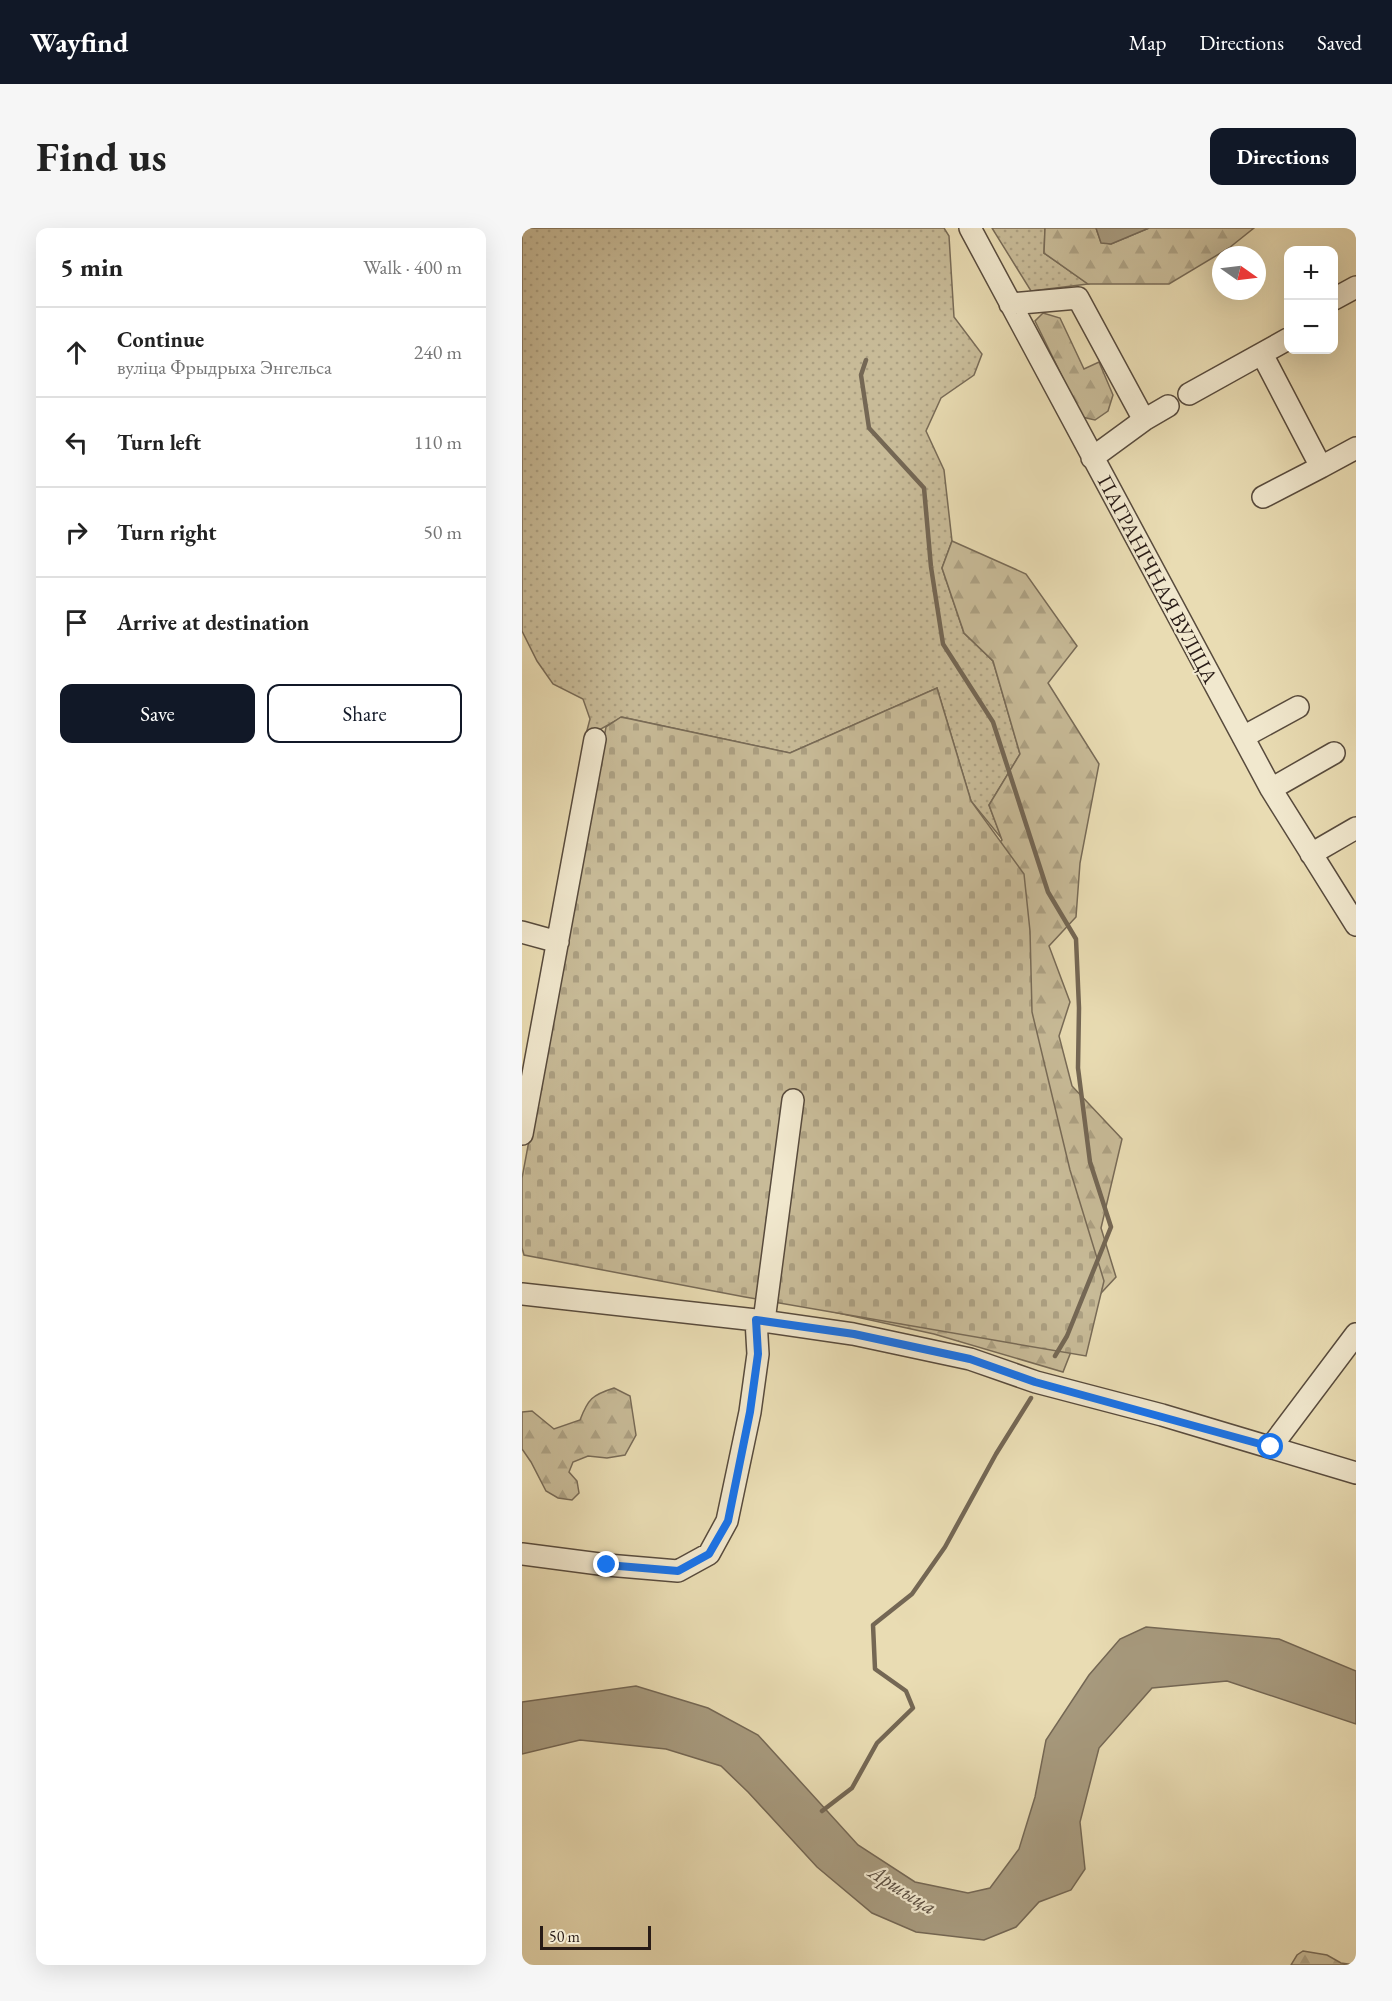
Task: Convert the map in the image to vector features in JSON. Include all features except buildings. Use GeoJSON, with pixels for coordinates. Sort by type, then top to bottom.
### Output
{"type":"FeatureCollection","features":[{"type":"Feature","properties":{"kind":"street","name":"ПАГРАНІЧНАЯ ВУЛІЦА"},"geometry":{"type":"LineString","coordinates":[[970,228],[1271,789],[1356,925]]}},
{"type":"Feature","properties":{"kind":"street"},"geometry":{"type":"LineString","coordinates":[[1338,297],[1356,287]]}},
{"type":"Feature","properties":{"kind":"street"},"geometry":{"type":"LineString","coordinates":[[1010,304],[1078,298],[1144,420]]}},
{"type":"Feature","properties":{"kind":"street"},"geometry":{"type":"LineString","coordinates":[[1189,394],[1284,341]]}},
{"type":"Feature","properties":{"kind":"street"},"geometry":{"type":"LineString","coordinates":[[1262,354],[1321,467]]}},
{"type":"Feature","properties":{"kind":"street"},"geometry":{"type":"LineString","coordinates":[[1092,458],[1144,420],[1168,406]]}},
{"type":"Feature","properties":{"kind":"street"},"geometry":{"type":"LineString","coordinates":[[1263,497],[1356,448]]}},
{"type":"Feature","properties":{"kind":"street"},"geometry":{"type":"LineString","coordinates":[[1243,738],[1298,707]]}},
{"type":"Feature","properties":{"kind":"street"},"geometry":{"type":"LineString","coordinates":[[522,1134],[595,739]]}},
{"type":"Feature","properties":{"kind":"street"},"geometry":{"type":"LineString","coordinates":[[1271,789],[1334,753]]}},
{"type":"Feature","properties":{"kind":"street"},"geometry":{"type":"LineString","coordinates":[[1311,854],[1356,828]]}},
{"type":"Feature","properties":{"kind":"street"},"geometry":{"type":"LineString","coordinates":[[522,932],[558,942]]}},
{"type":"Feature","properties":{"kind":"street"},"geometry":{"type":"LineString","coordinates":[[522,1554],[678,1571],[709,1554],[728,1521],[750,1412],[760,1321],[793,1100]]}},
{"type":"Feature","properties":{"kind":"street"},"geometry":{"type":"LineString","coordinates":[[522,1294],[854,1334],[970,1359],[1035,1382],[1271,1447],[1356,1473]]}},
{"type":"Feature","properties":{"kind":"street"},"geometry":{"type":"LineString","coordinates":[[1271,1447],[1356,1334]]}},
{"type":"Feature","properties":{"kind":"green space"},"geometry":{"type":"Polygon","coordinates":[[[522,228],[944,228],[949,236],[954,317],[982,354],[974,375],[941,398],[926,431],[944,470],[952,541],[942,568],[964,633],[993,661],[1020,754],[989,805],[1002,839],[971,801],[937,688],[790,753],[622,717],[585,738],[590,719],[583,699],[553,684],[537,661],[522,631],[522,228]]]}},
{"type":"Feature","properties":{"kind":"green space"},"geometry":{"type":"Polygon","coordinates":[[[992,228],[1045,228],[1044,253],[1088,284],[1031,291],[992,228]]]}},
{"type":"Feature","properties":{"kind":"green space"},"geometry":{"type":"Polygon","coordinates":[[[1045,228],[1096,228],[1101,242],[1111,244],[1149,228],[1254,228],[1232,246],[1212,246],[1212,258],[1169,284],[1088,284],[1044,253],[1045,228]]]}},
{"type":"Feature","properties":{"kind":"green space"},"geometry":{"type":"Polygon","coordinates":[[[1043,313],[1060,318],[1084,369],[1099,362],[1113,395],[1108,411],[1095,420],[1082,417],[1035,321],[1043,313]]]}},
{"type":"Feature","properties":{"kind":"green space"},"geometry":{"type":"Polygon","coordinates":[[[952,541],[1026,574],[1077,646],[1048,683],[1099,764],[1080,863],[1076,917],[1049,946],[1070,1002],[1059,1036],[1072,1086],[1122,1139],[1101,1228],[1116,1277],[1089,1306],[1063,1372],[934,1334],[642,1270],[974,868],[1002,840],[989,805],[1020,754],[993,661],[964,633],[942,568],[952,541]]]}},
{"type":"Feature","properties":{"kind":"green space"},"geometry":{"type":"Polygon","coordinates":[[[937,688],[971,801],[1024,874],[1030,931],[1032,1012],[1070,1170],[1104,1281],[1086,1356],[745,1297],[524,1255],[522,1248],[522,1178],[606,727],[621,717],[790,753],[937,688]]]}},
{"type":"Feature","properties":{"kind":"green space"},"geometry":{"type":"Polygon","coordinates":[[[614,1388],[630,1396],[636,1435],[625,1455],[607,1458],[588,1456],[573,1462],[569,1472],[577,1481],[579,1493],[572,1500],[558,1498],[546,1491],[522,1449],[522,1412],[532,1411],[554,1429],[580,1420],[592,1399],[614,1388]]]}},
{"type":"Feature","properties":{"kind":"green space"},"geometry":{"type":"Polygon","coordinates":[[[1303,1951],[1327,1955],[1341,1963],[1355,1965],[1291,1965],[1297,1955],[1303,1951]]]}},
{"type":"Feature","properties":{"kind":"water"},"geometry":{"type":"Polygon","coordinates":[[[1096,228],[1149,228],[1111,244],[1101,243],[1096,228]]]}},
{"type":"Feature","properties":{"kind":"water","name":"Аршыца"},"geometry":{"type":"Polygon","coordinates":[[[1146,1627],[1279,1639],[1356,1671],[1356,1724],[1227,1681],[1152,1688],[1099,1748],[1080,1822],[1085,1869],[1071,1890],[1039,1902],[1016,1927],[984,1940],[916,1932],[872,1913],[817,1867],[721,1766],[666,1749],[580,1740],[522,1754],[522,1702],[636,1686],[708,1708],[758,1735],[858,1845],[915,1882],[968,1893],[990,1888],[1019,1849],[1035,1797],[1046,1740],[1089,1675],[1120,1639],[1146,1627]]]}},
{"type":"Feature","properties":{"kind":"waterway"},"geometry":{"type":"LineString","coordinates":[[866,360],[861,375],[869,428],[924,488],[931,567],[943,644],[993,722],[1048,892],[1076,939],[1079,1008],[1078,1068],[1090,1162],[1111,1227],[1067,1336],[1055,1356]]}},
{"type":"Feature","properties":{"kind":"waterway"},"geometry":{"type":"LineString","coordinates":[[822,1811],[852,1788],[877,1743],[913,1708],[906,1691],[875,1669],[873,1625],[912,1594],[945,1547],[996,1454],[1031,1398]]}},
{"type":"Feature","properties":{"kind":"route"},"geometry":{"type":"LineString","coordinates":[[607,1565],[678,1571],[709,1554],[728,1521],[750,1412],[758,1354],[756,1320],[854,1334],[970,1359],[1035,1382],[1162,1415],[1271,1447]]}}]}
